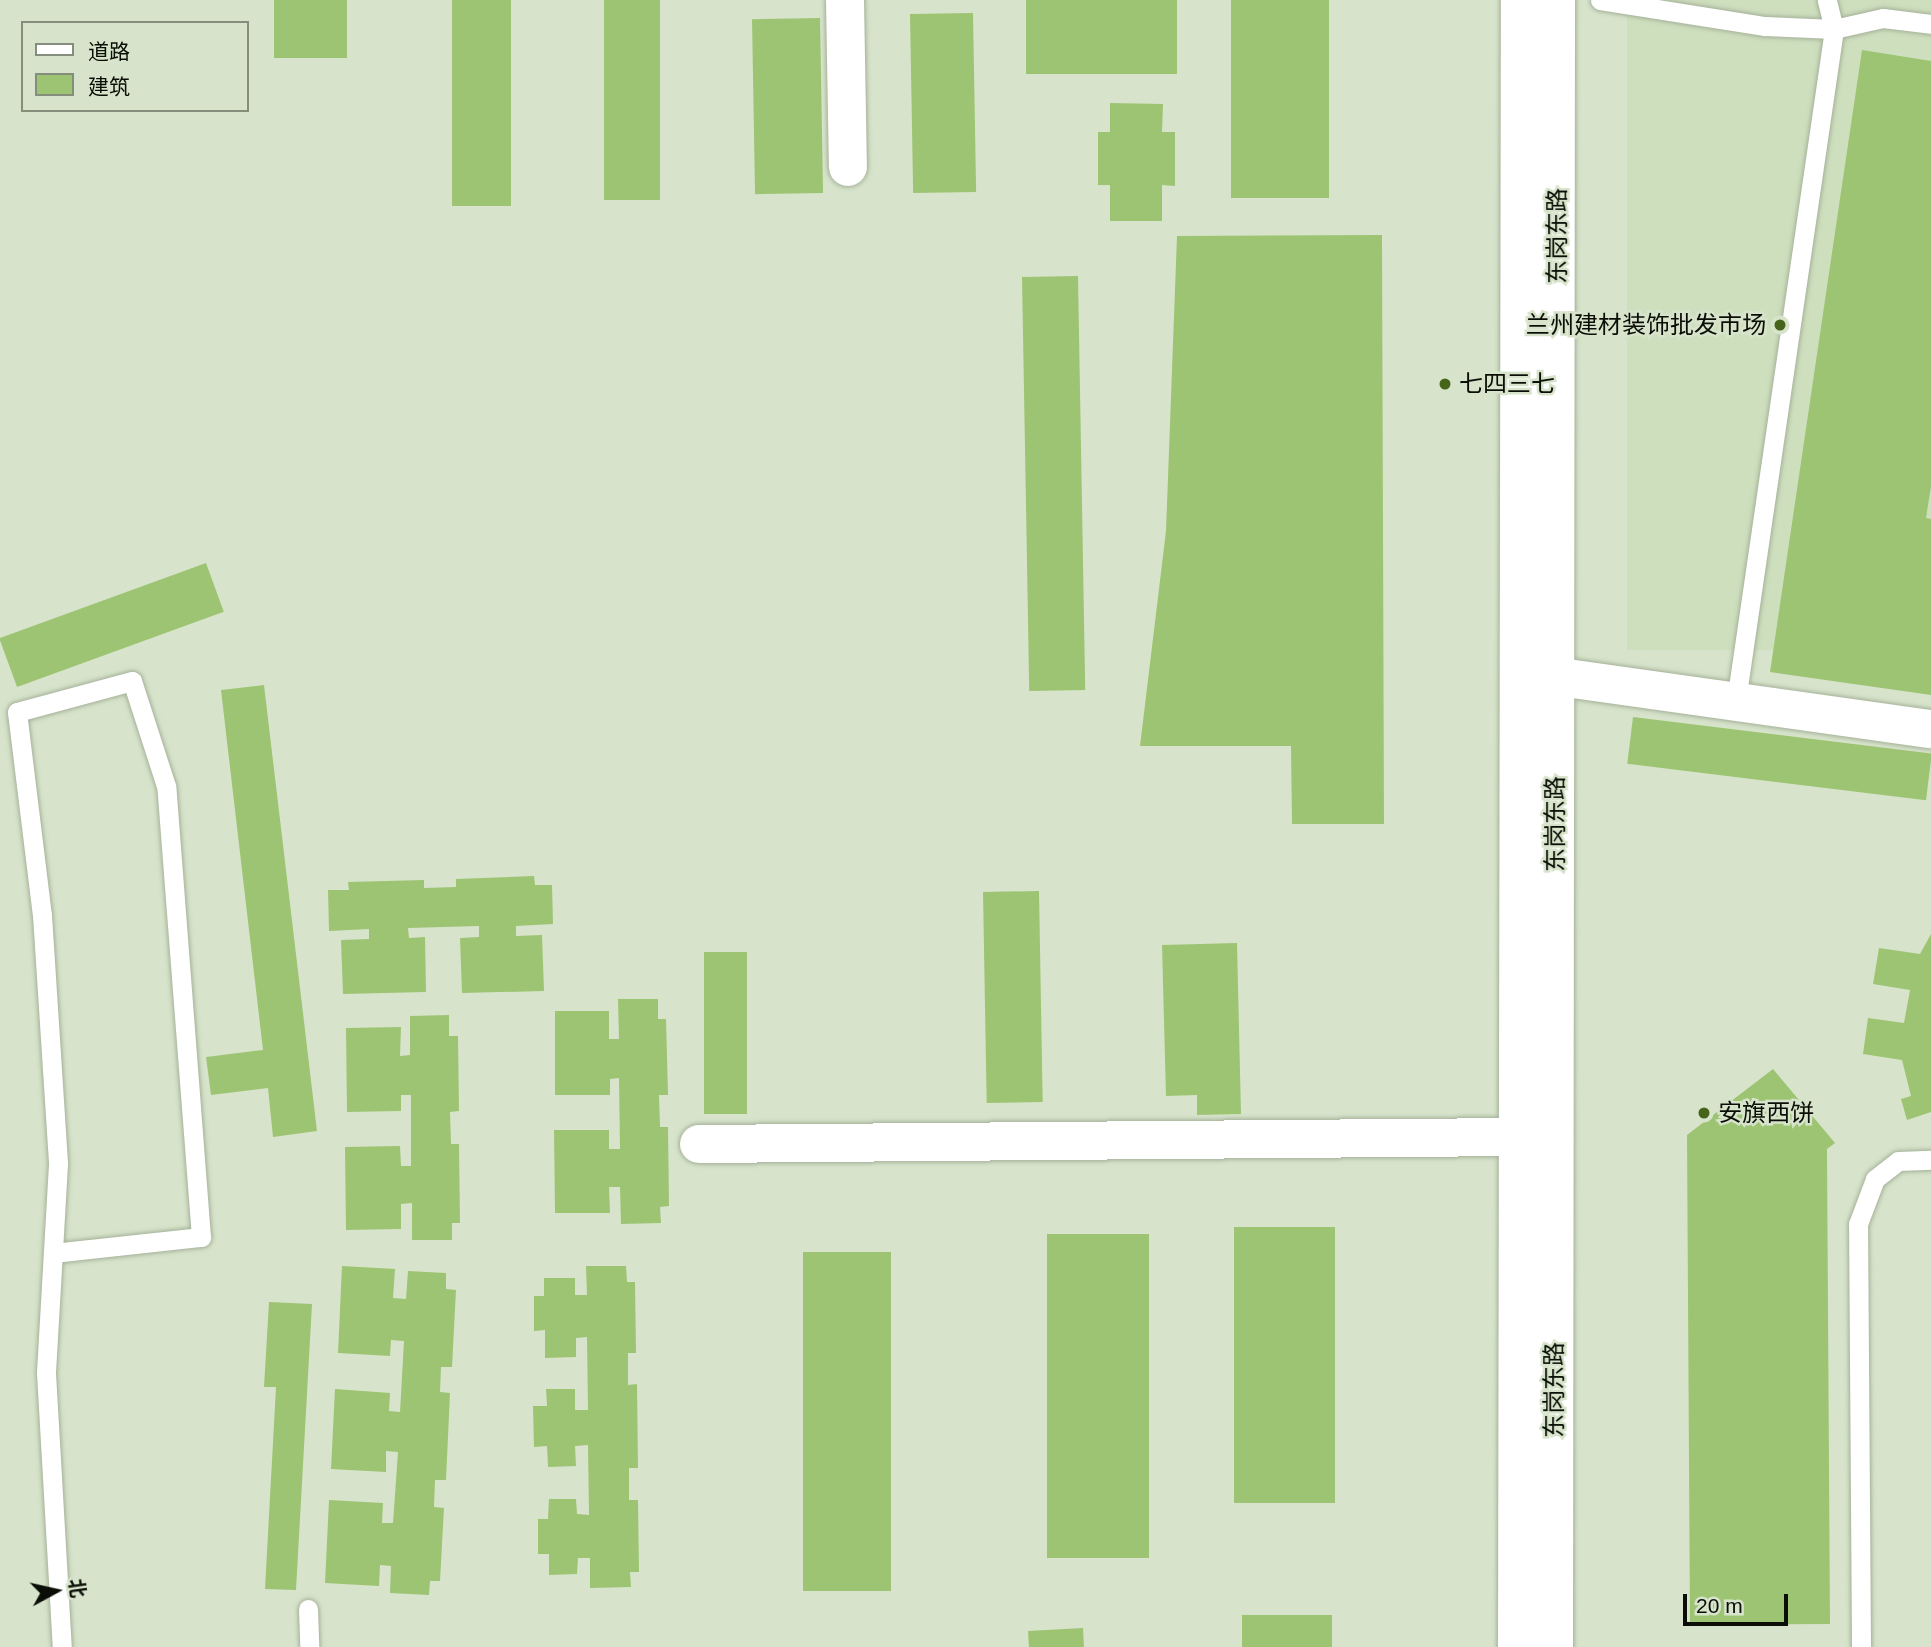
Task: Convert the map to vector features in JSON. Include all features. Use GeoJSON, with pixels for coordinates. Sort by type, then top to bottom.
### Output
{"type":"FeatureCollection","features":[{"type":"Feature","properties":{"kind":"main road"},"geometry":{"type":"LineString","coordinates":[[845,0],[848,167]]}},
{"type":"Feature","properties":{"kind":"main road","name":"东岗东路"},"geometry":{"type":"LineString","coordinates":[[1517,1647],[1520,0]]}},
{"type":"Feature","properties":{"kind":"main road","name":"东岗东路"},"geometry":{"type":"LineString","coordinates":[[1554,1647],[1556,0]]}},
{"type":"Feature","properties":{"kind":"main road"},"geometry":{"type":"LineString","coordinates":[[1519,671],[1931,729]]}},
{"type":"Feature","properties":{"kind":"main road"},"geometry":{"type":"LineString","coordinates":[[699,1144],[1517,1137]]}},
{"type":"Feature","properties":{"kind":"lane"},"geometry":{"type":"LineString","coordinates":[[1600,0],[1765,26],[1834,30],[1883,18],[1931,24]]}},
{"type":"Feature","properties":{"kind":"lane"},"geometry":{"type":"LineString","coordinates":[[1736,701],[1834,30],[1827,0]]}},
{"type":"Feature","properties":{"kind":"lane"},"geometry":{"type":"LineString","coordinates":[[53,1253],[201,1237],[166,786],[132,681],[17,712],[44,956],[58,1164],[46,1373],[62,1647]]}},
{"type":"Feature","properties":{"kind":"lane"},"geometry":{"type":"LineString","coordinates":[[1861,1647],[1858,1224],[1875,1179],[1898,1160],[1931,1160]]}},
{"type":"Feature","properties":{"kind":"lane"},"geometry":{"type":"LineString","coordinates":[[308,1609],[309,1647]]}},
{"type":"Feature","properties":{"kind":"shaded area","name":"兰州建材装饰批发市场"},"geometry":{"type":"Polygon","coordinates":[[[1627,0],[1931,0],[1931,650],[1627,650],[1627,0]]]}},
{"type":"Feature","properties":{"kind":"building"},"geometry":{"type":"Polygon","coordinates":[[[274,0],[347,0],[347,58],[274,58],[274,0]]]}},
{"type":"Feature","properties":{"kind":"building"},"geometry":{"type":"Polygon","coordinates":[[[452,0],[511,0],[511,206],[452,206],[452,0]]]}},
{"type":"Feature","properties":{"kind":"building"},"geometry":{"type":"Polygon","coordinates":[[[604,0],[660,0],[660,200],[604,200],[604,0]]]}},
{"type":"Feature","properties":{"kind":"building"},"geometry":{"type":"Polygon","coordinates":[[[1026,0],[1177,0],[1177,74],[1026,74],[1026,0]]]}},
{"type":"Feature","properties":{"kind":"building"},"geometry":{"type":"Polygon","coordinates":[[[1231,0],[1329,0],[1329,198],[1231,198],[1231,0]]]}},
{"type":"Feature","properties":{"kind":"building"},"geometry":{"type":"Polygon","coordinates":[[[973,13],[976,192],[913,193],[910,14],[973,13]]]}},
{"type":"Feature","properties":{"kind":"building"},"geometry":{"type":"Polygon","coordinates":[[[820,18],[823,193],[755,194],[752,19],[820,18]]]}},
{"type":"Feature","properties":{"kind":"building"},"geometry":{"type":"Polygon","coordinates":[[[1862,50],[1931,61],[1931,486],[1926,518],[1931,519],[1931,695],[1770,672],[1862,50]]]}},
{"type":"Feature","properties":{"kind":"building"},"geometry":{"type":"Polygon","coordinates":[[[1110,103],[1163,104],[1162,132],[1175,132],[1175,186],[1162,185],[1162,221],[1110,221],[1110,185],[1098,185],[1098,132],[1110,132],[1110,103]]]}},
{"type":"Feature","properties":{"kind":"building"},"geometry":{"type":"Polygon","coordinates":[[[1382,235],[1384,824],[1292,824],[1291,746],[1140,746],[1166,531],[1177,236],[1382,235]]]}},
{"type":"Feature","properties":{"kind":"building"},"geometry":{"type":"Polygon","coordinates":[[[1078,276],[1085,690],[1029,691],[1022,277],[1078,276]]]}},
{"type":"Feature","properties":{"kind":"building"},"geometry":{"type":"Polygon","coordinates":[[[206,563],[224,612],[17,687],[0,638],[206,563]]]}},
{"type":"Feature","properties":{"kind":"building"},"geometry":{"type":"Polygon","coordinates":[[[264,685],[317,1131],[273,1137],[268,1088],[211,1095],[206,1057],[263,1050],[221,690],[264,685]]]}},
{"type":"Feature","properties":{"kind":"building"},"geometry":{"type":"Polygon","coordinates":[[[1633,717],[1931,754],[1926,800],[1627,764],[1633,717]]]}},
{"type":"Feature","properties":{"kind":"building"},"geometry":{"type":"Polygon","coordinates":[[[534,876],[535,885],[552,885],[553,924],[516,926],[516,936],[542,935],[544,991],[462,993],[460,938],[479,937],[479,926],[408,928],[409,938],[425,937],[426,992],[343,994],[341,940],[369,939],[369,929],[329,931],[328,890],[349,890],[348,882],[424,880],[424,888],[456,887],[456,879],[534,876]]]}},
{"type":"Feature","properties":{"kind":"building"},"geometry":{"type":"Polygon","coordinates":[[[1039,891],[1043,1102],[987,1103],[983,892],[1039,891]]]}},
{"type":"Feature","properties":{"kind":"building"},"geometry":{"type":"Polygon","coordinates":[[[1931,934],[1931,1112],[1907,1120],[1901,1099],[1911,1096],[1902,1060],[1863,1054],[1868,1018],[1904,1023],[1910,990],[1873,984],[1879,948],[1920,954],[1931,934]]]}},
{"type":"Feature","properties":{"kind":"building"},"geometry":{"type":"Polygon","coordinates":[[[1237,943],[1241,1114],[1197,1115],[1197,1095],[1166,1096],[1162,945],[1237,943]]]}},
{"type":"Feature","properties":{"kind":"building"},"geometry":{"type":"Polygon","coordinates":[[[704,952],[747,952],[747,1114],[704,1114],[704,952]]]}},
{"type":"Feature","properties":{"kind":"building"},"geometry":{"type":"Polygon","coordinates":[[[618,999],[658,999],[658,1019],[666,1019],[668,1095],[659,1095],[660,1127],[668,1127],[669,1206],[660,1207],[661,1223],[621,1224],[620,1187],[609,1187],[610,1213],[555,1213],[554,1130],[609,1130],[609,1149],[620,1149],[619,1078],[610,1079],[610,1095],[555,1095],[555,1011],[609,1011],[609,1039],[619,1039],[618,999]]]}},
{"type":"Feature","properties":{"kind":"building"},"geometry":{"type":"Polygon","coordinates":[[[449,1015],[449,1036],[458,1036],[459,1111],[450,1112],[451,1144],[459,1144],[460,1223],[452,1223],[452,1240],[412,1240],[412,1203],[401,1204],[401,1229],[346,1230],[345,1147],[400,1146],[401,1166],[411,1166],[411,1095],[401,1095],[401,1111],[347,1112],[346,1028],[401,1027],[400,1056],[410,1055],[410,1016],[449,1015]]]}},
{"type":"Feature","properties":{"kind":"building"},"geometry":{"type":"Polygon","coordinates":[[[1773,1069],[1835,1143],[1827,1149],[1830,1624],[1690,1625],[1687,1135],[1773,1069]]]}},
{"type":"Feature","properties":{"kind":"building"},"geometry":{"type":"Polygon","coordinates":[[[1234,1227],[1335,1227],[1335,1503],[1234,1503],[1234,1227]]]}},
{"type":"Feature","properties":{"kind":"building"},"geometry":{"type":"Polygon","coordinates":[[[1047,1234],[1149,1234],[1149,1558],[1047,1558],[1047,1234]]]}},
{"type":"Feature","properties":{"kind":"building"},"geometry":{"type":"Polygon","coordinates":[[[803,1252],[891,1252],[891,1591],[803,1591],[803,1252]]]}},
{"type":"Feature","properties":{"kind":"building"},"geometry":{"type":"Polygon","coordinates":[[[342,1266],[395,1269],[393,1298],[406,1299],[408,1271],[446,1273],[446,1289],[456,1290],[452,1367],[441,1367],[440,1392],[450,1393],[446,1480],[435,1480],[434,1507],[444,1508],[440,1581],[430,1581],[429,1595],[390,1593],[391,1566],[380,1565],[379,1586],[325,1583],[329,1500],[383,1503],[382,1523],[393,1523],[398,1452],[386,1451],[386,1472],[331,1469],[335,1389],[390,1393],[389,1411],[400,1412],[404,1341],[391,1340],[390,1356],[338,1353],[342,1266]]]}},
{"type":"Feature","properties":{"kind":"building"},"geometry":{"type":"Polygon","coordinates":[[[586,1266],[626,1266],[627,1282],[635,1282],[636,1353],[628,1353],[628,1385],[637,1384],[638,1468],[629,1468],[629,1500],[638,1500],[639,1572],[630,1572],[631,1587],[590,1588],[590,1558],[578,1558],[577,1574],[549,1575],[549,1554],[538,1554],[538,1519],[548,1519],[549,1499],[576,1499],[577,1514],[589,1515],[588,1445],[575,1446],[576,1466],[548,1467],[547,1446],[534,1447],[533,1406],[547,1406],[546,1389],[575,1389],[575,1410],[588,1410],[587,1337],[576,1338],[576,1357],[545,1358],[545,1330],[534,1331],[534,1296],[544,1296],[544,1278],[575,1278],[575,1295],[587,1295],[586,1266]]]}},
{"type":"Feature","properties":{"kind":"building"},"geometry":{"type":"Polygon","coordinates":[[[269,1302],[312,1304],[296,1590],[265,1589],[276,1387],[264,1387],[269,1302]]]}},
{"type":"Feature","properties":{"kind":"building"},"geometry":{"type":"Polygon","coordinates":[[[1242,1615],[1332,1615],[1332,1647],[1242,1647],[1242,1615]]]}},
{"type":"Feature","properties":{"kind":"building"},"geometry":{"type":"Polygon","coordinates":[[[1083,1628],[1084,1647],[1029,1647],[1028,1631],[1083,1628]]]}},
{"type":"Feature","properties":{"kind":"place","name":"兰州建材装饰批发市场"},"geometry":{"type":"Point","coordinates":[1780,325]}},
{"type":"Feature","properties":{"kind":"place","name":"七四三七"},"geometry":{"type":"Point","coordinates":[1445,384]}},
{"type":"Feature","properties":{"kind":"place","name":"安旗西饼"},"geometry":{"type":"Point","coordinates":[1704,1113]}}]}
